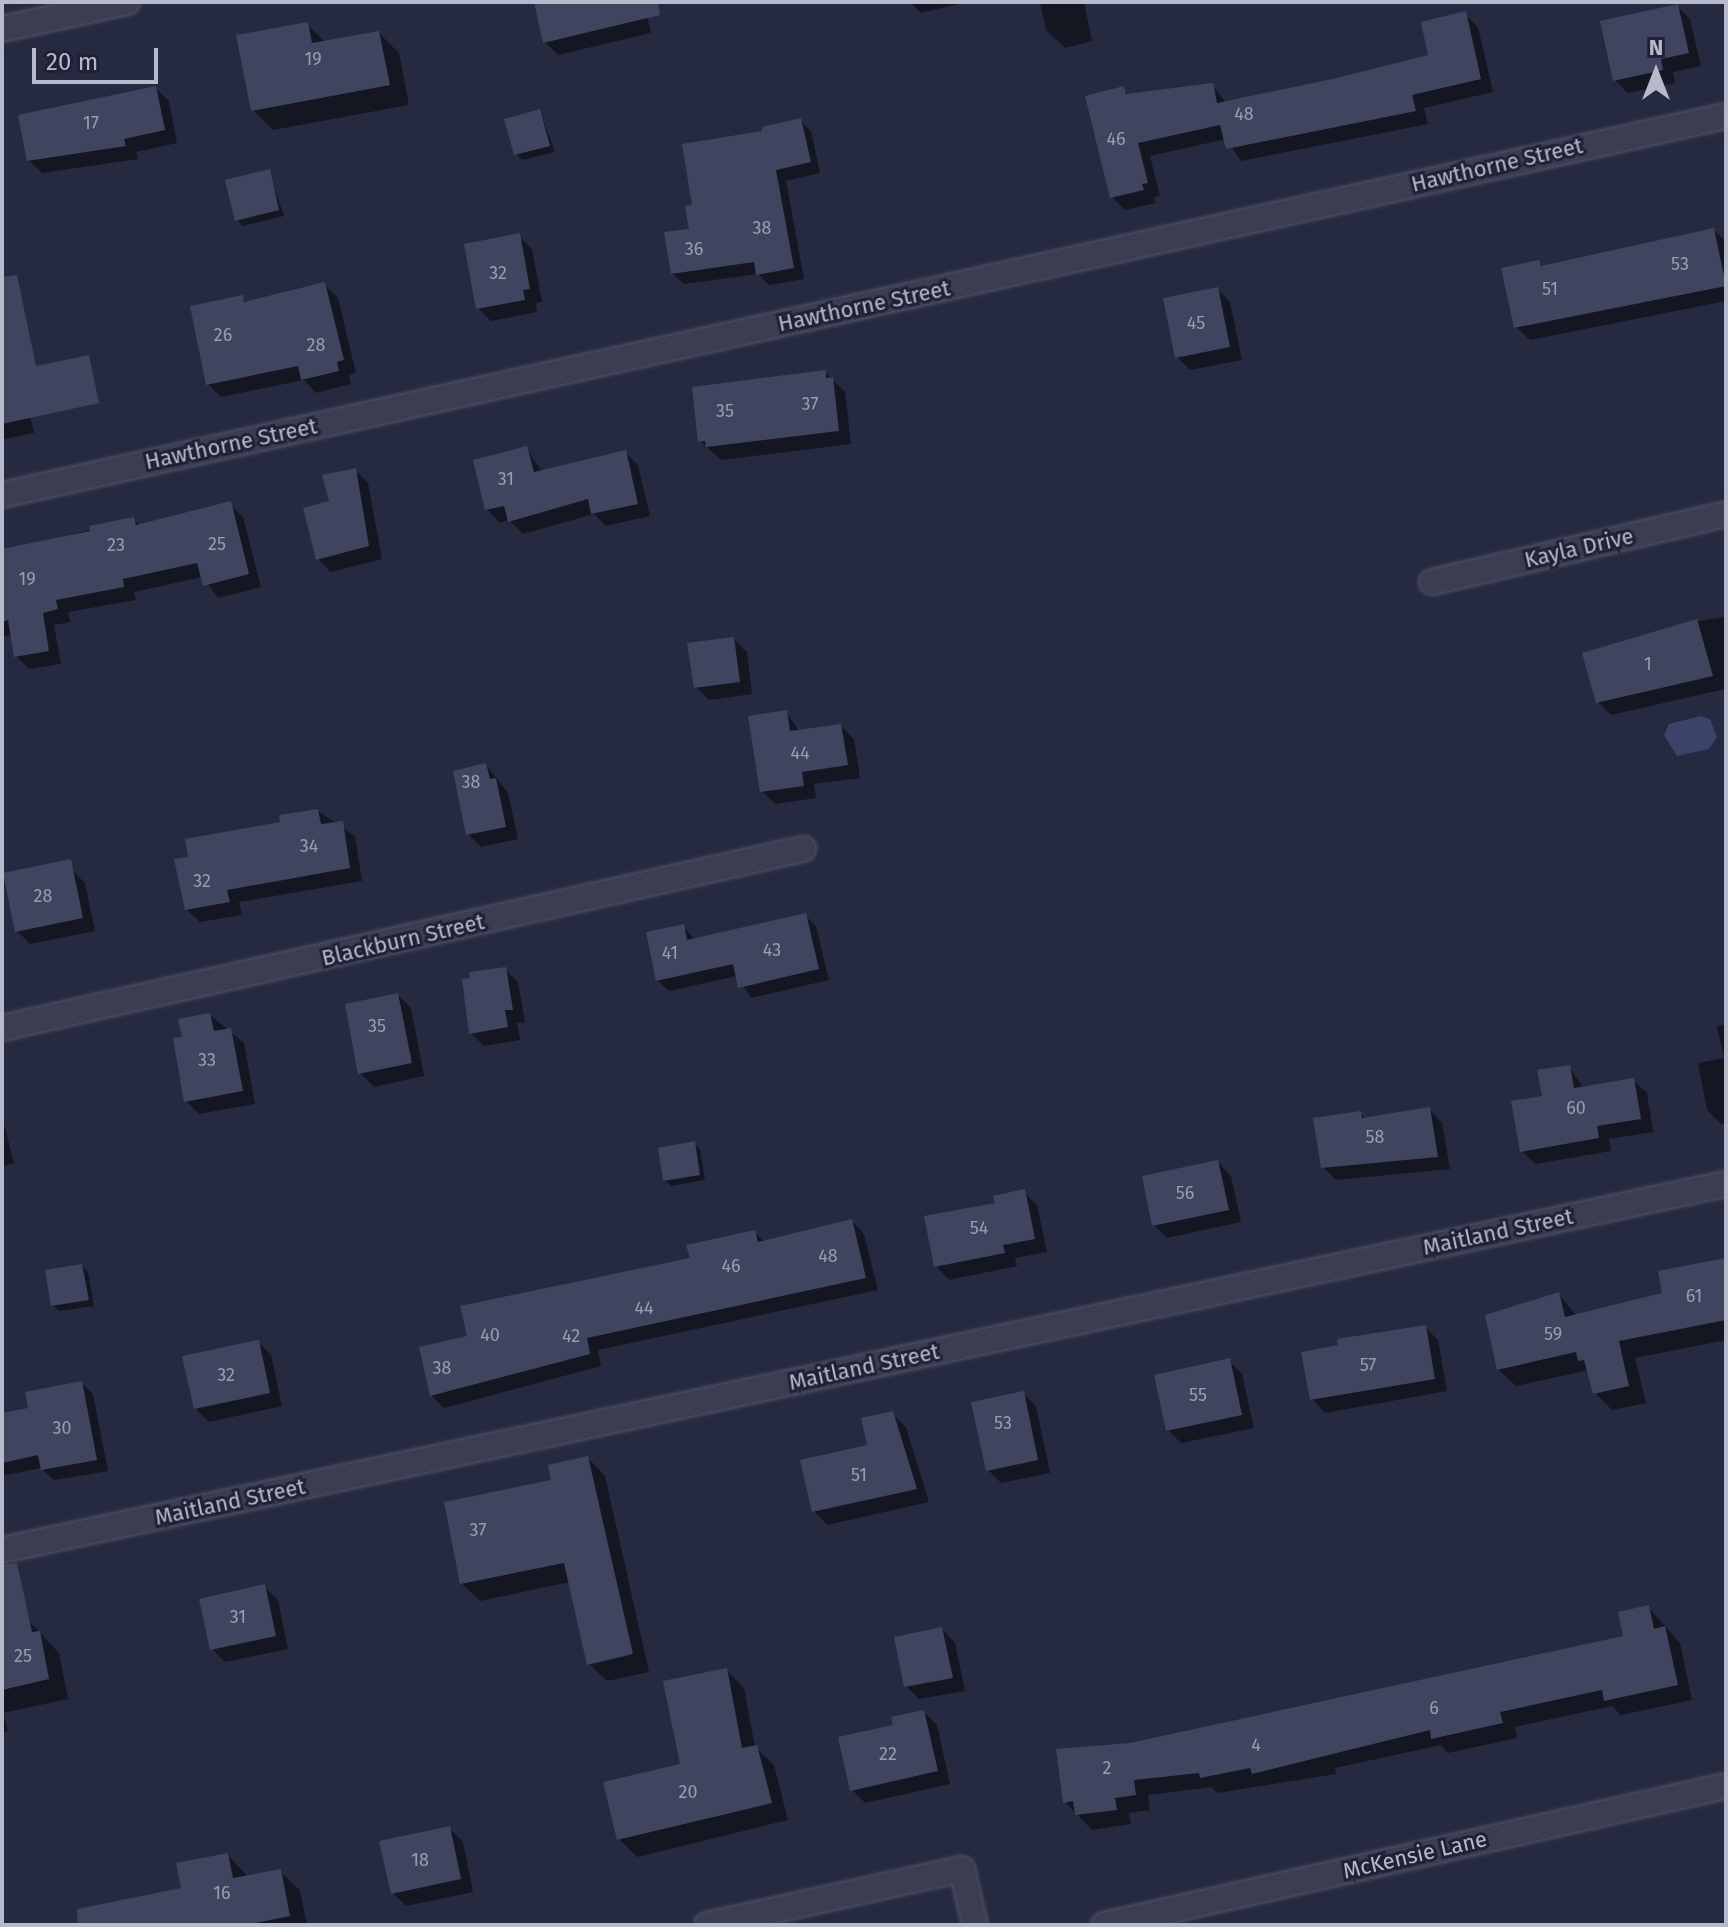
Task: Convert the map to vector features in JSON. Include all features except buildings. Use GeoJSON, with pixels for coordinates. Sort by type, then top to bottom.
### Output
{"type":"FeatureCollection","features":[{"type":"Feature","properties":{"kind":"street"},"geometry":{"type":"LineString","coordinates":[[2,29],[127,2]]}},
{"type":"Feature","properties":{"kind":"street","name":"Hawthorne Street"},"geometry":{"type":"LineString","coordinates":[[2,495],[1726,116]]}},
{"type":"Feature","properties":{"kind":"street","name":"Kayla Drive"},"geometry":{"type":"LineString","coordinates":[[1432,582],[1726,514]]}},
{"type":"Feature","properties":{"kind":"street","name":"Blackburn Street"},"geometry":{"type":"LineString","coordinates":[[2,1028],[803,849]]}},
{"type":"Feature","properties":{"kind":"street","name":"Maitland Street"},"geometry":{"type":"LineString","coordinates":[[2,1550],[1726,1184]]}},
{"type":"Feature","properties":{"kind":"street","name":"McKensie Lane"},"geometry":{"type":"LineString","coordinates":[[1104,1925],[1726,1786]]}},
{"type":"Feature","properties":{"kind":"street"},"geometry":{"type":"LineString","coordinates":[[707,1925],[962,1869],[975,1925]]}},
{"type":"Feature","properties":{"kind":"water"},"geometry":{"type":"Polygon","coordinates":[[[1701,716],[1710,719],[1717,737],[1709,749],[1677,756],[1664,735],[1669,724],[1701,716]]]}}]}
